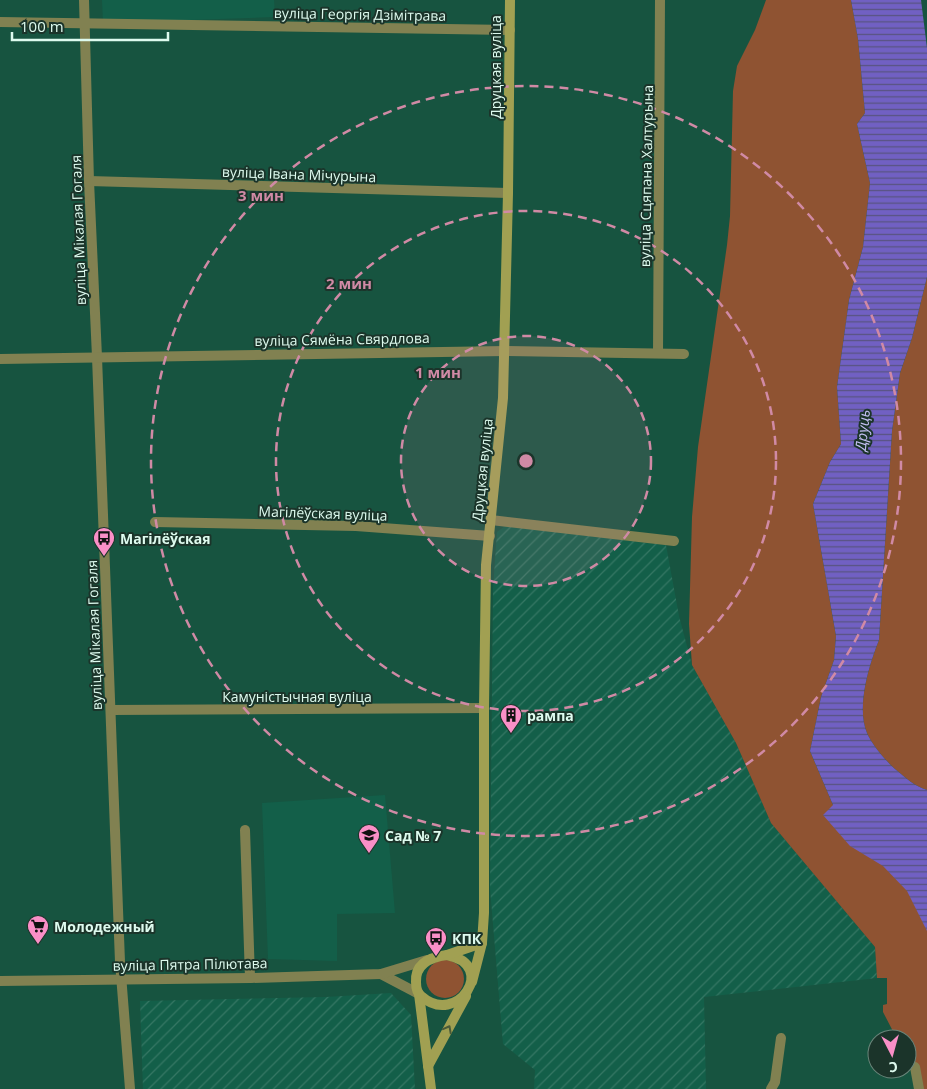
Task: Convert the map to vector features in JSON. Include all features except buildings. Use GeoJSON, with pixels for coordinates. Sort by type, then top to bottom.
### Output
{"type":"FeatureCollection","features":[{"type":"Feature","properties":{"kind":"main road","name":"Друцкая вуліца"},"geometry":{"type":"LineString","coordinates":[[428,1066],[468,992],[482,943],[484,913],[486,565],[500,439],[505,351],[510,0]]}},
{"type":"Feature","properties":{"kind":"main road"},"geometry":{"type":"LineString","coordinates":[[431,1089],[416,977],[420,967],[426,960],[482,943]]}},
{"type":"Feature","properties":{"kind":"main road"},"geometry":{"type":"LineString","coordinates":[[447,955],[464,960],[472,982]]}},
{"type":"Feature","properties":{"kind":"main road"},"geometry":{"type":"LineString","coordinates":[[419,994],[427,1001],[445,1005],[455,1002],[468,992]]}},
{"type":"Feature","properties":{"kind":"street","name":"вуліца Мікалая Гогаля"},"geometry":{"type":"LineString","coordinates":[[84,0],[89,181],[121,979],[130,1089]]}},
{"type":"Feature","properties":{"kind":"street","name":"вуліца Сцяпана Халтурына"},"geometry":{"type":"LineString","coordinates":[[658,353],[660,0]]}},
{"type":"Feature","properties":{"kind":"street","name":"вуліца Георгія Дзімітрава"},"geometry":{"type":"LineString","coordinates":[[0,22],[510,30]]}},
{"type":"Feature","properties":{"kind":"street","name":"вуліца Івана Мічурына"},"geometry":{"type":"LineString","coordinates":[[89,181],[508,193]]}},
{"type":"Feature","properties":{"kind":"street","name":"вуліца Сямёна Свярдлова"},"geometry":{"type":"LineString","coordinates":[[0,358],[505,351],[684,354]]}},
{"type":"Feature","properties":{"kind":"street"},"geometry":{"type":"LineString","coordinates":[[491,520],[674,541]]}},
{"type":"Feature","properties":{"kind":"street","name":"Магілёўская вуліца"},"geometry":{"type":"LineString","coordinates":[[155,522],[356,526],[490,536]]}},
{"type":"Feature","properties":{"kind":"street","name":"Камуністычная вуліца"},"geometry":{"type":"LineString","coordinates":[[111,710],[484,708]]}},
{"type":"Feature","properties":{"kind":"street"},"geometry":{"type":"LineString","coordinates":[[245,830],[250,978]]}},
{"type":"Feature","properties":{"kind":"street","name":"вуліца Пятра Пілютава"},"geometry":{"type":"LineString","coordinates":[[0,981],[250,978],[381,974],[426,960]]}},
{"type":"Feature","properties":{"kind":"street","name":"вуліца Пятра Пілютава"},"geometry":{"type":"LineString","coordinates":[[381,974],[419,994]]}},
{"type":"Feature","properties":{"kind":"street"},"geometry":{"type":"LineString","coordinates":[[771,1089],[775,1082],[781,1038]]}},
{"type":"Feature","properties":{"kind":"shaded area"},"geometry":{"type":"Polygon","coordinates":[[[102,0],[274,0],[275,17],[103,23],[102,0]]]}},
{"type":"Feature","properties":{"kind":"shaded area"},"geometry":{"type":"Polygon","coordinates":[[[766,0],[851,0],[858,39],[865,113],[857,124],[870,183],[863,247],[849,300],[837,387],[841,444],[830,462],[813,504],[836,636],[834,660],[821,697],[810,751],[833,805],[927,866],[927,1089],[922,1089],[917,1079],[917,1029],[892,1029],[883,1012],[883,1005],[887,1004],[887,978],[877,978],[875,947],[771,823],[736,743],[692,665],[689,624],[692,517],[698,447],[730,216],[733,91],[737,66],[755,30],[766,0]]]}},
{"type":"Feature","properties":{"kind":"shaded area"},"geometry":{"type":"Polygon","coordinates":[[[927,277],[927,790],[907,779],[891,766],[872,743],[864,723],[863,699],[871,661],[879,640],[892,431],[900,373],[912,338],[927,277]]]}},
{"type":"Feature","properties":{"kind":"shaded area"},"geometry":{"type":"Polygon","coordinates":[[[505,526],[666,545],[679,616],[692,665],[736,743],[771,823],[875,947],[877,978],[704,997],[706,1089],[534,1089],[535,1070],[503,1044],[490,888],[493,589],[497,532],[505,526]]]}},
{"type":"Feature","properties":{"kind":"shaded area"},"geometry":{"type":"Polygon","coordinates":[[[385,795],[395,913],[337,914],[337,961],[268,959],[262,803],[385,795]]]}},
{"type":"Feature","properties":{"kind":"shaded area"},"geometry":{"type":"Polygon","coordinates":[[[445,960],[458,966],[464,979],[458,992],[445,998],[432,992],[426,979],[432,966],[445,960]]]}},
{"type":"Feature","properties":{"kind":"shaded area"},"geometry":{"type":"Polygon","coordinates":[[[391,993],[411,1015],[415,1089],[143,1089],[140,1001],[326,997],[391,993]]]}},
{"type":"Feature","properties":{"kind":"water","name":"Друць"},"geometry":{"type":"Polygon","coordinates":[[[851,0],[921,0],[927,48],[927,277],[912,338],[900,373],[892,431],[879,640],[871,661],[865,686],[863,711],[867,733],[879,752],[891,766],[907,779],[927,790],[927,931],[907,891],[883,866],[850,846],[823,815],[833,805],[810,751],[821,697],[834,660],[836,636],[813,504],[830,462],[841,444],[837,387],[849,300],[863,247],[870,183],[857,124],[865,113],[858,39],[851,0]]]}},
{"type":"Feature","properties":{"kind":"place","name":"Магілёўская"},"geometry":{"type":"Point","coordinates":[104,557]}},
{"type":"Feature","properties":{"kind":"place","name":"рампа"},"geometry":{"type":"Point","coordinates":[511,734]}},
{"type":"Feature","properties":{"kind":"place","name":"Сад № 7"},"geometry":{"type":"Point","coordinates":[369,854]}},
{"type":"Feature","properties":{"kind":"place","name":"Молодежный"},"geometry":{"type":"Point","coordinates":[38,945]}},
{"type":"Feature","properties":{"kind":"place","name":"КПК"},"geometry":{"type":"Point","coordinates":[436,957]}}]}
